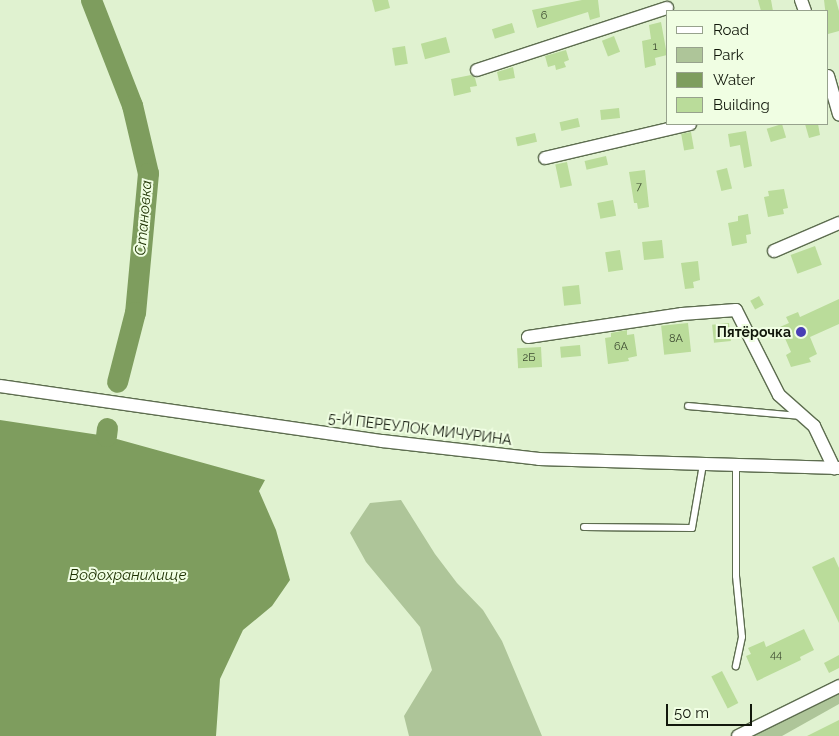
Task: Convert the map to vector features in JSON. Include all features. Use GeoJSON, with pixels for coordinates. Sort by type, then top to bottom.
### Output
{"type":"FeatureCollection","features":[{"type":"Feature","properties":{"kind":"street"},"geometry":{"type":"LineString","coordinates":[[477,70],[667,6]]}},
{"type":"Feature","properties":{"kind":"street"},"geometry":{"type":"LineString","coordinates":[[829,80],[839,114]]}},
{"type":"Feature","properties":{"kind":"street"},"geometry":{"type":"LineString","coordinates":[[545,158],[686,125]]}},
{"type":"Feature","properties":{"kind":"street"},"geometry":{"type":"LineString","coordinates":[[774,251],[839,223]]}},
{"type":"Feature","properties":{"kind":"street"},"geometry":{"type":"LineString","coordinates":[[528,337],[682,314],[736,310],[779,395],[800,416],[814,426],[836,468]]}},
{"type":"Feature","properties":{"kind":"street","name":"5-Й ПЕРЕУЛОК МИЧУРИНА"},"geometry":{"type":"LineString","coordinates":[[0,386],[382,441],[538,459],[836,468]]}},
{"type":"Feature","properties":{"kind":"street"},"geometry":{"type":"LineString","coordinates":[[738,736],[839,686]]}},
{"type":"Feature","properties":{"kind":"lane"},"geometry":{"type":"LineString","coordinates":[[688,406],[800,416]]}},
{"type":"Feature","properties":{"kind":"lane"},"geometry":{"type":"LineString","coordinates":[[584,527],[692,528],[702,464]]}},
{"type":"Feature","properties":{"kind":"lane"},"geometry":{"type":"LineString","coordinates":[[736,465],[736,576],[742,637],[736,666]]}},
{"type":"Feature","properties":{"kind":"green space"},"geometry":{"type":"Polygon","coordinates":[[[401,500],[435,554],[457,583],[483,610],[502,641],[542,736],[409,736],[404,716],[432,670],[420,627],[366,562],[350,533],[370,503],[401,500]]]}},
{"type":"Feature","properties":{"kind":"green space"},"geometry":{"type":"Polygon","coordinates":[[[839,693],[839,704],[782,736],[751,736],[839,693]]]}},
{"type":"Feature","properties":{"kind":"water","name":"Водохранилище"},"geometry":{"type":"Polygon","coordinates":[[[0,420],[106,436],[265,480],[259,491],[276,530],[290,580],[272,606],[243,630],[220,679],[216,736],[0,736],[0,420]]]}},
{"type":"Feature","properties":{"kind":"building"},"geometry":{"type":"Polygon","coordinates":[[[372,0],[388,0],[390,8],[375,12],[372,0]]]}},
{"type":"Feature","properties":{"kind":"building"},"geometry":{"type":"Polygon","coordinates":[[[582,0],[598,0],[600,17],[590,20],[588,12],[537,28],[532,10],[582,0]]]}},
{"type":"Feature","properties":{"kind":"building"},"geometry":{"type":"Polygon","coordinates":[[[758,0],[771,0],[773,10],[761,10],[758,0]]]}},
{"type":"Feature","properties":{"kind":"building"},"geometry":{"type":"Polygon","coordinates":[[[824,0],[836,0],[839,11],[839,31],[829,34],[829,10],[825,10],[824,0]]]}},
{"type":"Feature","properties":{"kind":"building"},"geometry":{"type":"Polygon","coordinates":[[[661,22],[666,55],[655,58],[656,65],[645,68],[642,41],[651,39],[649,25],[661,22]]]}},
{"type":"Feature","properties":{"kind":"building"},"geometry":{"type":"Polygon","coordinates":[[[512,23],[515,33],[495,39],[492,29],[512,23]]]}},
{"type":"Feature","properties":{"kind":"building"},"geometry":{"type":"Polygon","coordinates":[[[614,36],[620,52],[608,57],[602,41],[614,36]]]}},
{"type":"Feature","properties":{"kind":"building"},"geometry":{"type":"Polygon","coordinates":[[[446,37],[450,52],[425,59],[421,44],[446,37]]]}},
{"type":"Feature","properties":{"kind":"building"},"geometry":{"type":"Polygon","coordinates":[[[405,46],[408,64],[395,66],[392,48],[405,46]]]}},
{"type":"Feature","properties":{"kind":"building"},"geometry":{"type":"Polygon","coordinates":[[[566,50],[569,60],[564,62],[566,67],[556,70],[555,65],[548,67],[545,56],[566,50]]]}},
{"type":"Feature","properties":{"kind":"building"},"geometry":{"type":"Polygon","coordinates":[[[513,67],[515,78],[499,81],[497,72],[513,67]]]}},
{"type":"Feature","properties":{"kind":"building"},"geometry":{"type":"Polygon","coordinates":[[[471,75],[475,78],[477,86],[470,87],[471,92],[454,96],[451,79],[471,75]]]}},
{"type":"Feature","properties":{"kind":"building"},"geometry":{"type":"Polygon","coordinates":[[[619,108],[620,118],[601,120],[600,110],[619,108]]]}},
{"type":"Feature","properties":{"kind":"building"},"geometry":{"type":"Polygon","coordinates":[[[578,118],[580,127],[562,131],[559,122],[578,118]]]}},
{"type":"Feature","properties":{"kind":"building"},"geometry":{"type":"Polygon","coordinates":[[[782,125],[786,137],[771,142],[767,129],[782,125]]]}},
{"type":"Feature","properties":{"kind":"building"},"geometry":{"type":"Polygon","coordinates":[[[805,125],[818,125],[820,135],[809,138],[805,125]]]}},
{"type":"Feature","properties":{"kind":"building"},"geometry":{"type":"Polygon","coordinates":[[[746,131],[752,166],[744,168],[740,145],[730,147],[728,134],[746,131]]]}},
{"type":"Feature","properties":{"kind":"building"},"geometry":{"type":"Polygon","coordinates":[[[691,132],[694,149],[684,150],[681,134],[691,132]]]}},
{"type":"Feature","properties":{"kind":"building"},"geometry":{"type":"Polygon","coordinates":[[[535,133],[537,142],[518,146],[516,137],[535,133]]]}},
{"type":"Feature","properties":{"kind":"building"},"geometry":{"type":"Polygon","coordinates":[[[606,156],[608,165],[587,170],[585,161],[606,156]]]}},
{"type":"Feature","properties":{"kind":"building"},"geometry":{"type":"Polygon","coordinates":[[[567,162],[572,185],[560,188],[555,164],[567,162]]]}},
{"type":"Feature","properties":{"kind":"building"},"geometry":{"type":"Polygon","coordinates":[[[727,168],[732,188],[721,191],[716,171],[727,168]]]}},
{"type":"Feature","properties":{"kind":"building"},"geometry":{"type":"Polygon","coordinates":[[[645,170],[649,207],[638,209],[637,203],[634,203],[629,172],[645,170]]]}},
{"type":"Feature","properties":{"kind":"building"},"geometry":{"type":"Polygon","coordinates":[[[784,189],[788,208],[783,209],[784,214],[768,217],[764,197],[769,196],[768,191],[784,189]]]}},
{"type":"Feature","properties":{"kind":"building"},"geometry":{"type":"Polygon","coordinates":[[[613,200],[616,216],[600,219],[597,203],[613,200]]]}},
{"type":"Feature","properties":{"kind":"building"},"geometry":{"type":"Polygon","coordinates":[[[748,214],[751,234],[746,235],[747,243],[732,246],[728,223],[738,221],[738,216],[748,214]]]}},
{"type":"Feature","properties":{"kind":"building"},"geometry":{"type":"Polygon","coordinates":[[[662,240],[664,258],[644,260],[642,242],[662,240]]]}},
{"type":"Feature","properties":{"kind":"building"},"geometry":{"type":"Polygon","coordinates":[[[815,246],[822,265],[797,274],[791,255],[815,246]]]}},
{"type":"Feature","properties":{"kind":"building"},"geometry":{"type":"Polygon","coordinates":[[[620,250],[623,270],[608,272],[605,252],[620,250]]]}},
{"type":"Feature","properties":{"kind":"building"},"geometry":{"type":"Polygon","coordinates":[[[698,261],[700,280],[693,282],[694,288],[685,289],[681,263],[698,261]]]}},
{"type":"Feature","properties":{"kind":"building"},"geometry":{"type":"Polygon","coordinates":[[[579,285],[581,304],[564,306],[562,287],[579,285]]]}},
{"type":"Feature","properties":{"kind":"building"},"geometry":{"type":"Polygon","coordinates":[[[759,296],[764,305],[755,310],[750,301],[759,296]]]}},
{"type":"Feature","properties":{"kind":"building","name":"Пятёрочка"},"geometry":{"type":"Polygon","coordinates":[[[839,299],[839,324],[810,337],[817,354],[809,358],[811,362],[791,367],[786,355],[791,352],[780,327],[789,323],[786,317],[798,312],[800,317],[839,299]]]}},
{"type":"Feature","properties":{"kind":"building"},"geometry":{"type":"Polygon","coordinates":[[[688,323],[691,352],[664,355],[661,326],[688,323]]]}},
{"type":"Feature","properties":{"kind":"building"},"geometry":{"type":"Polygon","coordinates":[[[729,323],[731,341],[714,343],[712,325],[729,323]]]}},
{"type":"Feature","properties":{"kind":"building"},"geometry":{"type":"Polygon","coordinates":[[[627,330],[627,335],[634,334],[637,356],[628,358],[629,361],[608,364],[605,338],[611,337],[611,333],[627,330]]]}},
{"type":"Feature","properties":{"kind":"building"},"geometry":{"type":"Polygon","coordinates":[[[580,345],[581,356],[561,358],[560,347],[580,345]]]}},
{"type":"Feature","properties":{"kind":"building"},"geometry":{"type":"Polygon","coordinates":[[[541,347],[542,367],[518,368],[517,348],[541,347]]]}},
{"type":"Feature","properties":{"kind":"building"},"geometry":{"type":"Polygon","coordinates":[[[834,557],[839,568],[839,623],[812,567],[834,557]]]}},
{"type":"Feature","properties":{"kind":"building"},"geometry":{"type":"Polygon","coordinates":[[[804,629],[814,650],[800,657],[801,660],[757,681],[746,656],[751,654],[748,648],[764,641],[766,647],[804,629]]]}},
{"type":"Feature","properties":{"kind":"building"},"geometry":{"type":"Polygon","coordinates":[[[839,655],[839,668],[829,673],[824,663],[839,655]]]}},
{"type":"Feature","properties":{"kind":"building"},"geometry":{"type":"Polygon","coordinates":[[[722,671],[738,703],[728,709],[711,676],[722,671]]]}},
{"type":"Feature","properties":{"kind":"building"},"geometry":{"type":"Polygon","coordinates":[[[839,720],[839,736],[807,736],[839,720]]]}},
{"type":"Feature","properties":{"kind":"waterway","name":"Становка"},"geometry":{"type":"LineString","coordinates":[[91,0],[132,105],[148,173],[135,312],[117,382]]}},
{"type":"Feature","properties":{"kind":"waterway","name":"Становка"},"geometry":{"type":"LineString","coordinates":[[106,436],[107,428]]}},
{"type":"Feature","properties":{"kind":"place","name":"Пятёрочка"},"geometry":{"type":"Point","coordinates":[801,332]}}]}
